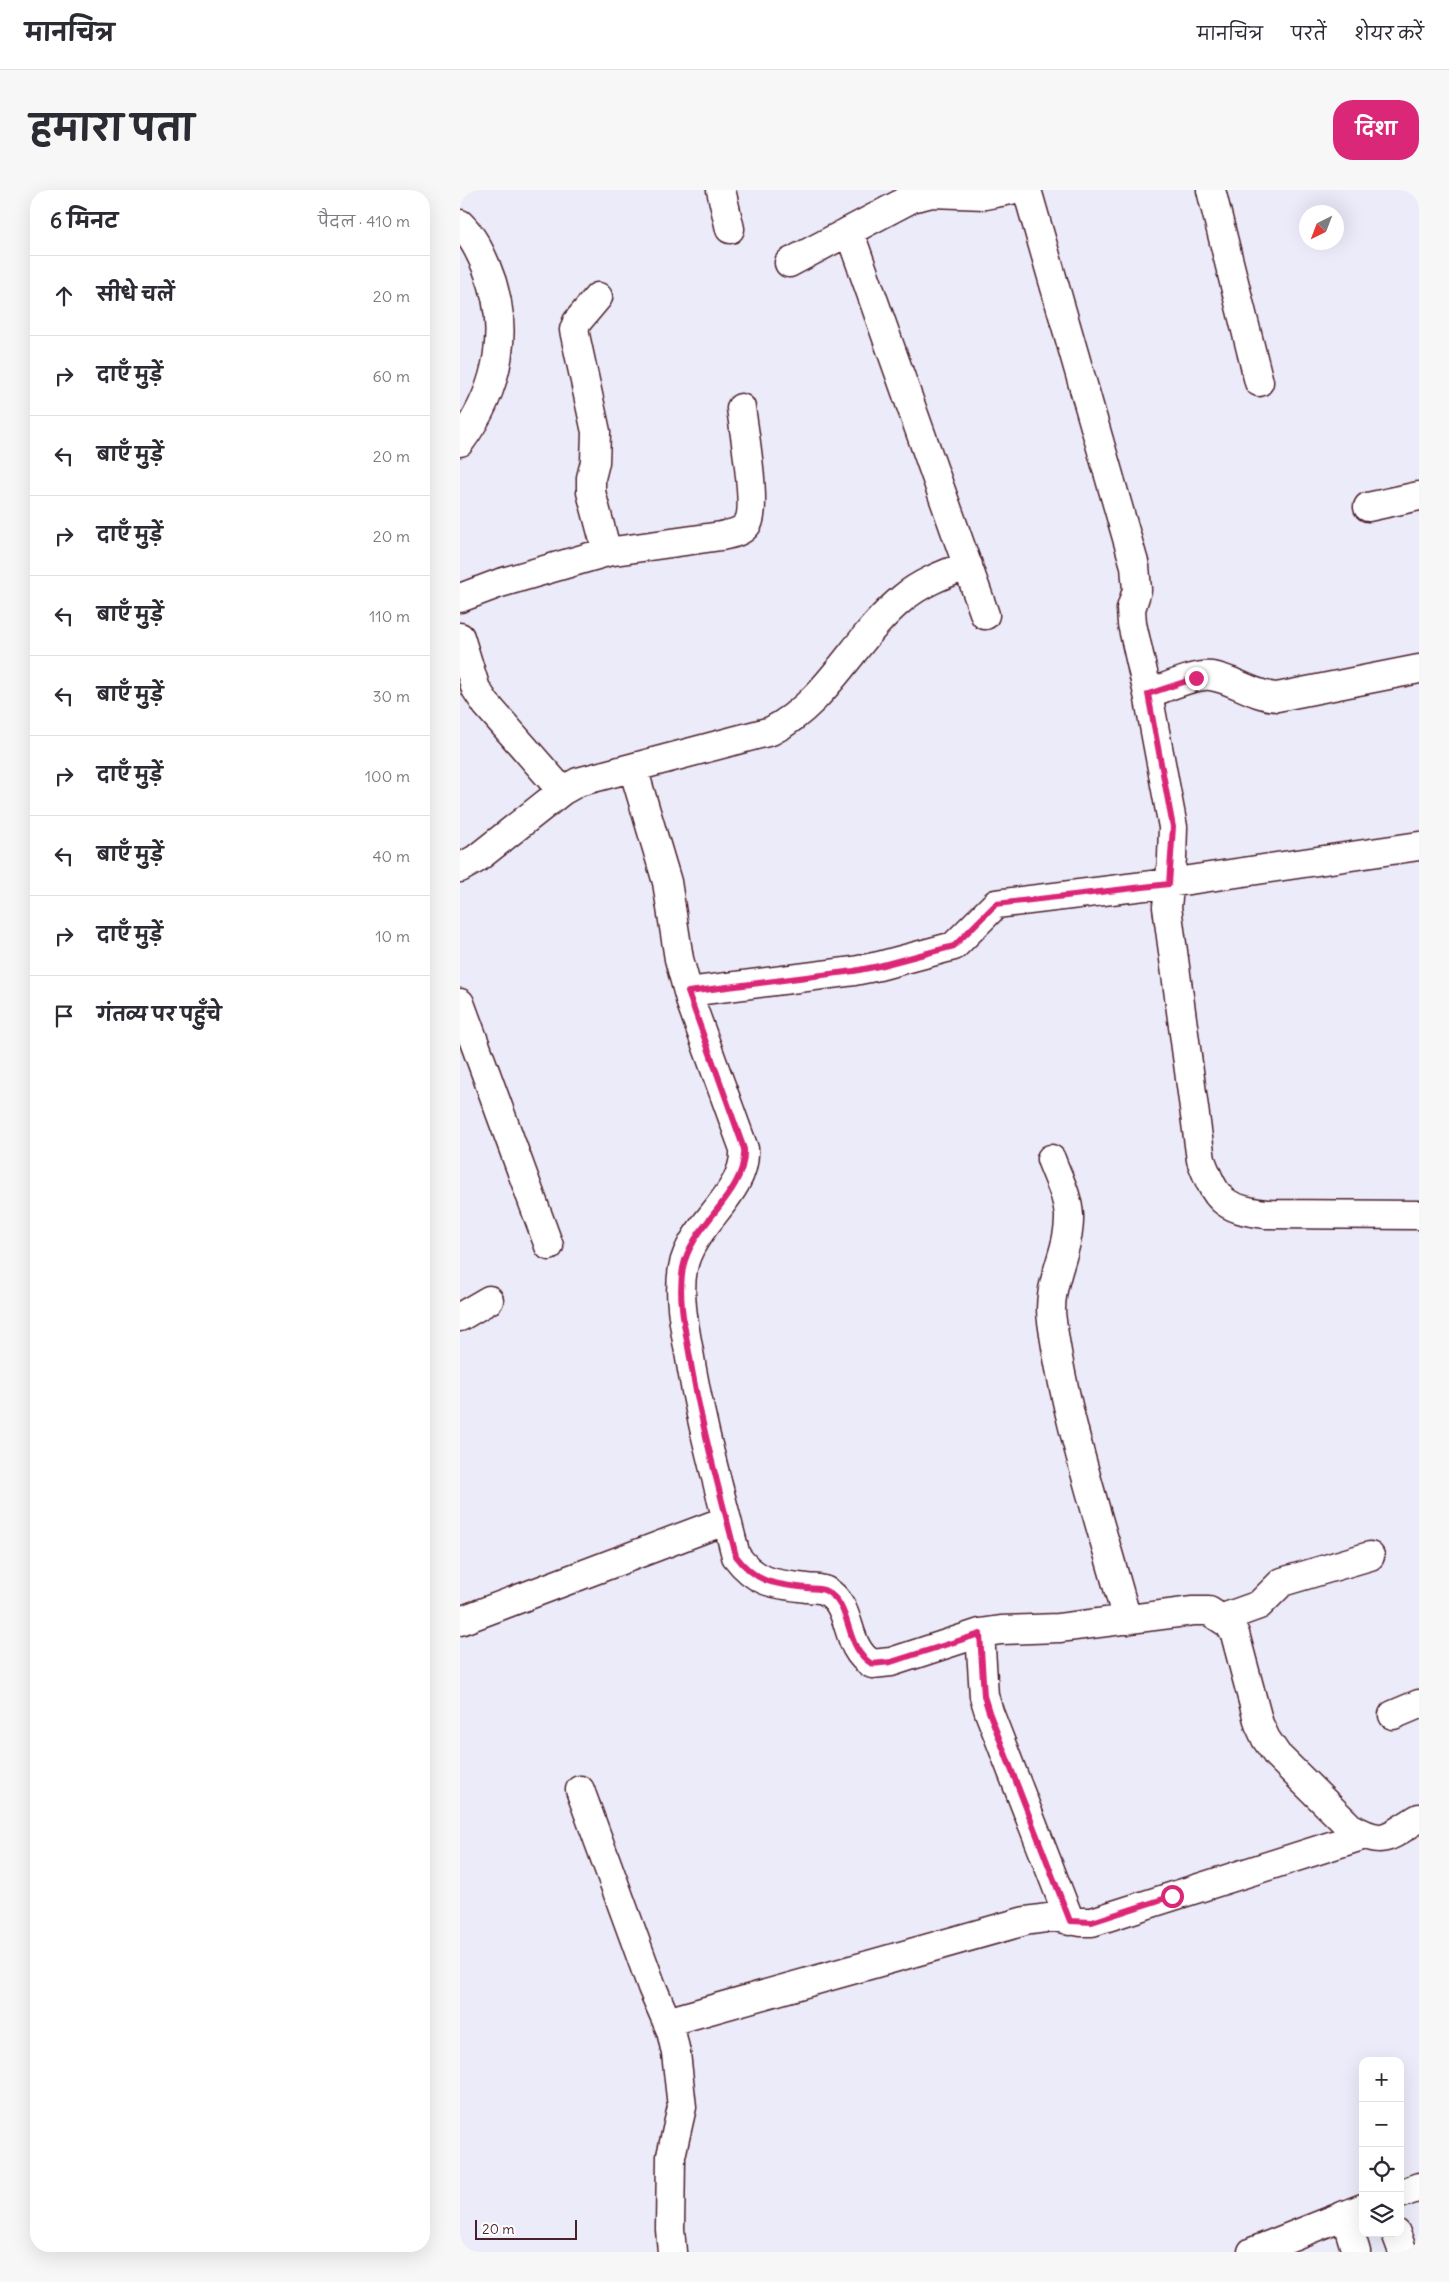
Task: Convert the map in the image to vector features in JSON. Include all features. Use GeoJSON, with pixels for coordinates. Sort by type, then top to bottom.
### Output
{"type":"FeatureCollection","features":[{"type":"Feature","properties":{"kind":"street"},"geometry":{"type":"LineString","coordinates":[[721,190],[730,229]]}},
{"type":"Feature","properties":{"kind":"street"},"geometry":{"type":"LineString","coordinates":[[789,263],[912,198],[932,193],[951,192],[985,195],[1011,190]]}},
{"type":"Feature","properties":{"kind":"street"},"geometry":{"type":"LineString","coordinates":[[1027,190],[1135,566],[1137,590],[1131,609],[1132,624],[1148,694],[1173,827],[1167,907],[1201,1160],[1212,1188],[1228,1204],[1242,1212],[1266,1214],[1419,1215]]}},
{"type":"Feature","properties":{"kind":"street"},"geometry":{"type":"LineString","coordinates":[[1211,190],[1259,382]]}},
{"type":"Feature","properties":{"kind":"street"},"geometry":{"type":"LineString","coordinates":[[460,224],[475,241],[491,279],[500,316],[497,363],[490,392],[472,427],[460,442]]}},
{"type":"Feature","properties":{"kind":"street"},"geometry":{"type":"LineString","coordinates":[[849,231],[985,615]]}},
{"type":"Feature","properties":{"kind":"street"},"geometry":{"type":"LineString","coordinates":[[598,296],[577,322],[574,330],[596,432],[596,462],[591,478],[591,492],[607,552]]}},
{"type":"Feature","properties":{"kind":"street"},"geometry":{"type":"LineString","coordinates":[[460,598],[500,583],[607,552],[734,534],[747,525],[752,508],[741,408]]}},
{"type":"Feature","properties":{"kind":"street"},"geometry":{"type":"LineString","coordinates":[[1368,507],[1419,496]]}},
{"type":"Feature","properties":{"kind":"street"},"geometry":{"type":"LineString","coordinates":[[460,868],[476,859],[562,791],[578,782],[772,731],[787,724],[816,696],[902,598],[919,586],[968,565]]}},
{"type":"Feature","properties":{"kind":"street"},"geometry":{"type":"LineString","coordinates":[[460,637],[472,679],[481,696],[496,718],[562,791]]}},
{"type":"Feature","properties":{"kind":"street"},"geometry":{"type":"LineString","coordinates":[[1148,694],[1205,676],[1221,679],[1266,697],[1277,697],[1419,669]]}},
{"type":"Feature","properties":{"kind":"street"},"geometry":{"type":"LineString","coordinates":[[633,768],[667,882],[677,950],[688,992],[739,1133],[745,1161],[739,1177],[687,1252],[683,1269],[682,1299],[696,1395],[736,1556],[746,1569],[756,1577],[769,1583],[826,1591],[840,1604],[858,1652],[872,1664],[891,1662],[980,1634],[1001,1630],[1059,1628],[1193,1611],[1209,1611],[1223,1618],[1235,1634],[1251,1697],[1259,1724],[1266,1739],[1277,1755],[1350,1827],[1376,1839],[1387,1838],[1419,1818]]}},
{"type":"Feature","properties":{"kind":"street"},"geometry":{"type":"LineString","coordinates":[[688,992],[854,971],[945,949],[960,941],[996,904],[1169,884],[1419,846]]}},
{"type":"Feature","properties":{"kind":"street"},"geometry":{"type":"LineString","coordinates":[[460,1003],[549,1246]]}},
{"type":"Feature","properties":{"kind":"street"},"geometry":{"type":"LineString","coordinates":[[1051,1159],[1067,1200],[1069,1218],[1067,1234],[1050,1298],[1051,1319],[1074,1428],[1127,1620]]}},
{"type":"Feature","properties":{"kind":"street"},"geometry":{"type":"LineString","coordinates":[[460,1317],[489,1300]]}},
{"type":"Feature","properties":{"kind":"street"},"geometry":{"type":"LineString","coordinates":[[460,1621],[727,1520]]}},
{"type":"Feature","properties":{"kind":"street"},"geometry":{"type":"LineString","coordinates":[[1223,1618],[1259,1605],[1282,1582],[1370,1556]]}},
{"type":"Feature","properties":{"kind":"street"},"geometry":{"type":"LineString","coordinates":[[980,1634],[984,1696],[989,1712],[1070,1921]]}},
{"type":"Feature","properties":{"kind":"street"},"geometry":{"type":"LineString","coordinates":[[1393,1715],[1419,1704]]}},
{"type":"Feature","properties":{"kind":"street"},"geometry":{"type":"LineString","coordinates":[[580,1790],[652,1987],[667,2022],[676,2053],[682,2107],[671,2156],[670,2229],[672,2252]]}},
{"type":"Feature","properties":{"kind":"street"},"geometry":{"type":"LineString","coordinates":[[667,2022],[1025,1921],[1054,1918],[1092,1922],[1365,1835]]}},
{"type":"Feature","properties":{"kind":"street"},"geometry":{"type":"LineString","coordinates":[[1404,2192],[1419,2186]]}},
{"type":"Feature","properties":{"kind":"street"},"geometry":{"type":"LineString","coordinates":[[1252,2252],[1354,2212],[1356,2252]]}},
{"type":"Feature","properties":{"kind":"street"},"geometry":{"type":"LineString","coordinates":[[1398,2237],[1404,2252]]}},
{"type":"Feature","properties":{"kind":"route"},"geometry":{"type":"LineString","coordinates":[[1172,1896],[1092,1922],[1070,1921],[989,1712],[984,1696],[980,1634],[891,1662],[872,1664],[865,1660],[858,1652],[840,1604],[834,1597],[826,1591],[769,1583],[756,1577],[746,1569],[736,1556],[696,1395],[685,1331],[682,1299],[683,1269],[687,1252],[739,1177],[745,1161],[744,1149],[698,1025],[688,992],[854,971],[945,949],[954,946],[960,941],[996,904],[1169,884],[1173,827],[1148,694],[1196,678]]}}]}
